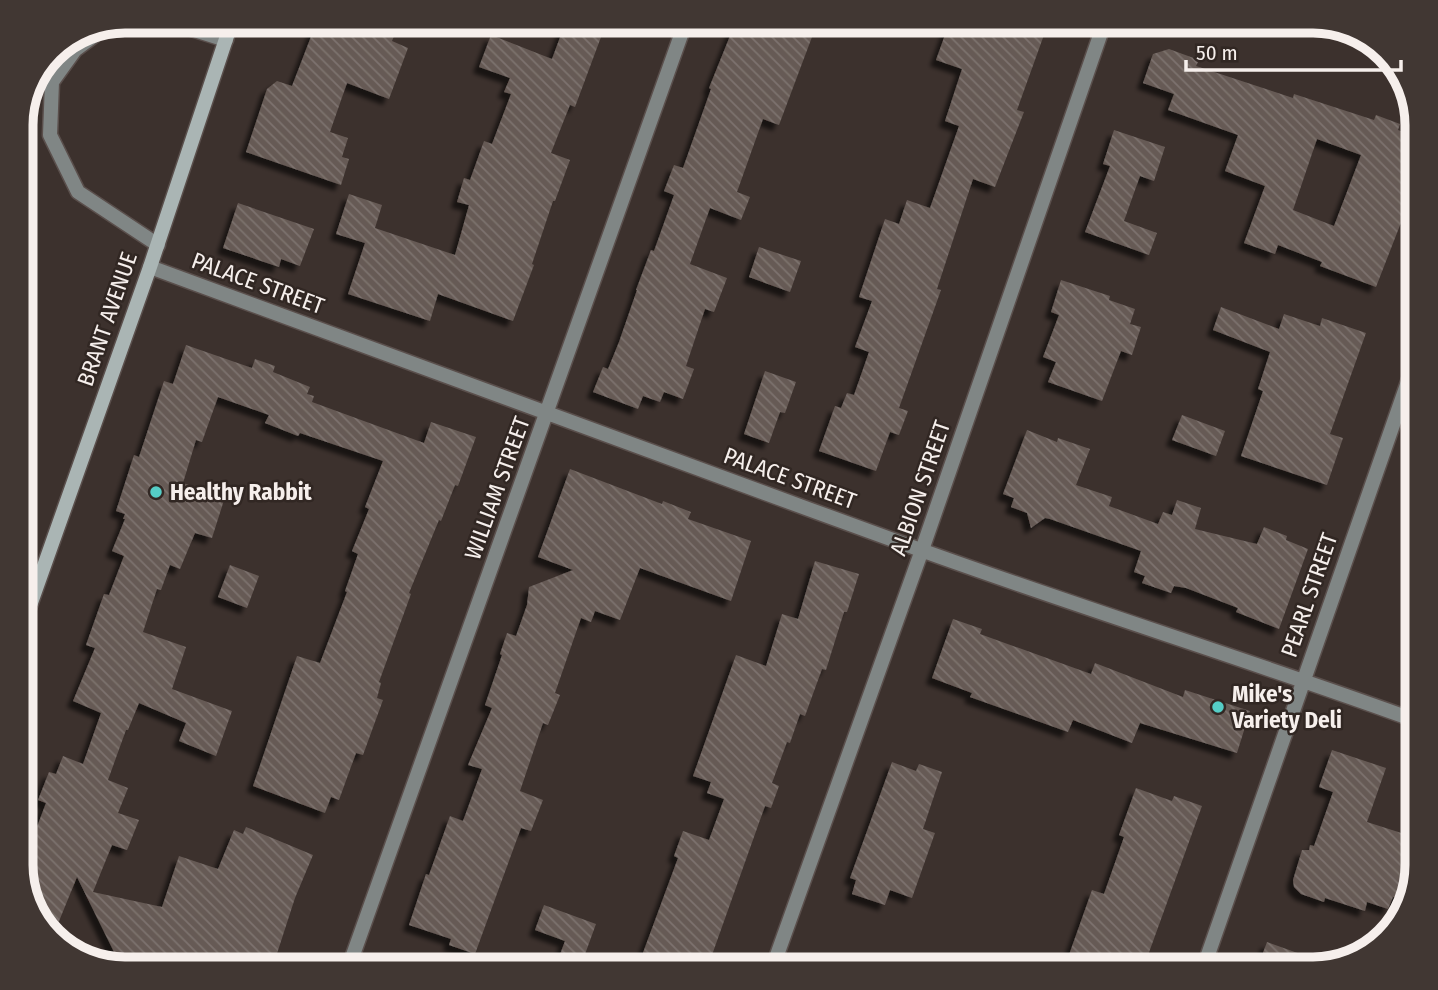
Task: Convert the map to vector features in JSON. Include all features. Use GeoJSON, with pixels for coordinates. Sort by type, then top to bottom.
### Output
{"type":"FeatureCollection","features":[{"type":"Feature","properties":{"kind":"main road","name":"BRANT AVENUE"},"geometry":{"type":"LineString","coordinates":[[33,597],[158,245],[228,33]]}},
{"type":"Feature","properties":{"kind":"street"},"geometry":{"type":"LineString","coordinates":[[204,33],[226,40]]}},
{"type":"Feature","properties":{"kind":"street","name":"WILLIAM STREET"},"geometry":{"type":"LineString","coordinates":[[352,957],[683,33]]}},
{"type":"Feature","properties":{"kind":"street","name":"ALBION STREET"},"geometry":{"type":"LineString","coordinates":[[776,957],[922,550],[1101,33]]}},
{"type":"Feature","properties":{"kind":"street"},"geometry":{"type":"LineString","coordinates":[[83,44],[75,50],[52,82],[50,135],[78,192],[158,245]]}},
{"type":"Feature","properties":{"kind":"street","name":"PALACE STREET"},"geometry":{"type":"LineString","coordinates":[[150,267],[547,415],[922,550],[1405,717]]}},
{"type":"Feature","properties":{"kind":"street","name":"PEARL STREET"},"geometry":{"type":"LineString","coordinates":[[1207,957],[1405,390]]}},
{"type":"Feature","properties":{"kind":"building"},"geometry":{"type":"Polygon","coordinates":[[[312,33],[386,33],[394,36],[392,41],[408,48],[389,99],[347,83],[330,132],[348,138],[342,157],[349,159],[341,185],[246,152],[267,89],[277,81],[292,86],[312,33]]]}},
{"type":"Feature","properties":{"kind":"building"},"geometry":{"type":"Polygon","coordinates":[[[562,33],[603,33],[575,107],[570,105],[551,153],[570,160],[553,201],[532,264],[534,265],[513,321],[438,294],[430,321],[348,294],[365,243],[336,234],[349,194],[382,205],[375,228],[455,255],[469,205],[457,202],[464,178],[470,180],[484,141],[492,144],[511,94],[504,92],[510,78],[479,67],[491,35],[552,59],[562,33]]]}},
{"type":"Feature","properties":{"kind":"building"},"geometry":{"type":"Polygon","coordinates":[[[731,33],[801,33],[812,37],[779,125],[763,119],[737,192],[750,197],[741,220],[710,208],[690,264],[727,278],[714,312],[705,309],[686,366],[694,369],[683,399],[664,392],[660,402],[643,396],[638,409],[593,392],[603,367],[608,369],[651,250],[654,251],[674,195],[664,191],[674,165],[683,168],[711,89],[709,88],[731,33]]]}},
{"type":"Feature","properties":{"kind":"building"},"geometry":{"type":"Polygon","coordinates":[[[946,33],[1045,33],[1017,110],[1024,112],[995,187],[973,179],[937,289],[941,290],[899,408],[908,411],[899,435],[890,432],[876,471],[819,451],[835,406],[841,408],[847,393],[854,395],[869,352],[855,347],[872,301],[859,297],[885,219],[899,224],[907,200],[930,208],[959,126],[945,121],[962,69],[936,60],[946,33]]]}},
{"type":"Feature","properties":{"kind":"building"},"geometry":{"type":"Polygon","coordinates":[[[1169,49],[1199,60],[1196,66],[1293,98],[1294,94],[1374,120],[1376,115],[1400,124],[1398,130],[1405,133],[1405,215],[1376,287],[1320,266],[1322,262],[1278,245],[1275,254],[1244,243],[1265,186],[1225,171],[1238,135],[1168,110],[1174,94],[1143,83],[1153,54],[1169,49]],[[1317,139],[1293,210],[1334,226],[1361,155],[1317,139]]]}},
{"type":"Feature","properties":{"kind":"building"},"geometry":{"type":"Polygon","coordinates":[[[1114,130],[1165,147],[1154,181],[1140,176],[1124,221],[1157,233],[1149,255],[1085,232],[1110,166],[1103,164],[1114,130]]]}},
{"type":"Feature","properties":{"kind":"building"},"geometry":{"type":"Polygon","coordinates":[[[238,203],[314,229],[300,266],[281,259],[279,267],[223,248],[238,203]]]}},
{"type":"Feature","properties":{"kind":"building"},"geometry":{"type":"Polygon","coordinates":[[[759,247],[801,261],[790,292],[749,277],[759,247]]]}},
{"type":"Feature","properties":{"kind":"building"},"geometry":{"type":"Polygon","coordinates":[[[1061,280],[1110,296],[1109,300],[1135,309],[1130,324],[1141,327],[1132,355],[1121,351],[1102,401],[1048,382],[1056,362],[1043,357],[1059,315],[1051,312],[1061,280]]]}},
{"type":"Feature","properties":{"kind":"building"},"geometry":{"type":"Polygon","coordinates":[[[1221,307],[1279,329],[1284,314],[1320,326],[1322,318],[1366,333],[1330,434],[1343,438],[1327,485],[1241,456],[1263,391],[1258,389],[1270,352],[1213,330],[1221,307]]]}},
{"type":"Feature","properties":{"kind":"building"},"geometry":{"type":"Polygon","coordinates":[[[186,345],[252,368],[255,359],[275,366],[273,372],[310,387],[307,394],[314,396],[312,402],[424,443],[431,422],[476,437],[458,486],[455,485],[409,593],[411,594],[379,682],[381,683],[377,698],[383,700],[363,755],[356,753],[339,800],[331,797],[325,813],[253,786],[297,656],[320,663],[347,592],[345,591],[358,554],[352,551],[369,509],[365,507],[383,461],[300,433],[298,436],[265,423],[269,415],[218,397],[202,442],[196,440],[183,483],[225,497],[212,538],[195,533],[180,569],[170,565],[161,590],[157,589],[143,632],[186,647],[172,689],[232,711],[216,756],[179,741],[186,723],[139,703],[108,780],[128,788],[118,813],[139,820],[127,850],[112,845],[93,892],[162,907],[179,856],[218,869],[234,830],[243,834],[246,827],[313,855],[295,898],[276,957],[117,956],[77,877],[57,926],[46,911],[36,888],[33,837],[46,803],[38,800],[49,772],[56,774],[63,756],[83,764],[101,713],[73,701],[95,648],[86,645],[104,594],[109,595],[124,556],[112,551],[125,519],[125,514],[116,511],[134,455],[139,457],[164,381],[173,384],[186,345]]]}},
{"type":"Feature","properties":{"kind":"building"},"geometry":{"type":"Polygon","coordinates":[[[765,371],[796,382],[785,413],[780,412],[769,443],[744,434],[765,371]]]}},
{"type":"Feature","properties":{"kind":"building"},"geometry":{"type":"Polygon","coordinates":[[[1182,415],[1225,431],[1216,456],[1172,440],[1182,415]]]}},
{"type":"Feature","properties":{"kind":"building"},"geometry":{"type":"Polygon","coordinates":[[[1027,430],[1057,442],[1058,438],[1090,449],[1076,485],[1112,497],[1109,506],[1158,524],[1163,512],[1172,515],[1177,500],[1201,508],[1195,529],[1257,544],[1264,527],[1287,536],[1286,540],[1308,549],[1279,629],[1236,612],[1238,608],[1186,588],[1174,586],[1171,593],[1142,583],[1145,576],[1134,572],[1141,551],[1050,519],[1045,518],[1031,528],[1027,513],[1011,507],[1014,498],[1003,494],[1027,430]]]}},
{"type":"Feature","properties":{"kind":"building"},"geometry":{"type":"Polygon","coordinates":[[[570,469],[662,504],[663,501],[691,512],[688,519],[751,541],[731,601],[640,568],[620,620],[595,611],[591,622],[581,618],[555,693],[560,695],[548,725],[543,723],[520,791],[543,800],[531,831],[521,828],[475,954],[449,945],[451,939],[409,925],[450,816],[463,821],[482,769],[468,765],[492,708],[485,705],[507,633],[516,636],[527,605],[529,587],[573,570],[538,557],[570,469]]]}},
{"type":"Feature","properties":{"kind":"building"},"geometry":{"type":"Polygon","coordinates":[[[815,561],[859,574],[826,670],[822,669],[805,716],[800,714],[790,743],[787,742],[772,783],[779,786],[771,808],[765,806],[711,957],[641,957],[678,858],[674,856],[683,831],[709,840],[724,799],[707,793],[711,782],[693,776],[736,655],[766,666],[782,614],[798,619],[815,561]]]}},
{"type":"Feature","properties":{"kind":"building"},"geometry":{"type":"Polygon","coordinates":[[[230,565],[259,576],[247,608],[218,597],[230,565]]]}},
{"type":"Feature","properties":{"kind":"building"},"geometry":{"type":"Polygon","coordinates":[[[953,619],[982,629],[980,634],[1091,674],[1095,663],[1183,697],[1185,690],[1250,711],[1237,753],[1140,723],[1132,743],[1073,720],[1068,732],[970,697],[972,693],[932,678],[953,619]]]}},
{"type":"Feature","properties":{"kind":"building"},"geometry":{"type":"Polygon","coordinates":[[[1332,750],[1386,768],[1367,822],[1405,834],[1402,888],[1398,898],[1393,897],[1388,909],[1367,902],[1365,911],[1325,898],[1324,902],[1301,894],[1294,887],[1293,880],[1302,850],[1309,850],[1310,845],[1314,846],[1333,792],[1319,787],[1332,750]]]}},
{"type":"Feature","properties":{"kind":"building"},"geometry":{"type":"Polygon","coordinates":[[[892,762],[916,771],[919,764],[942,772],[923,829],[935,833],[912,898],[890,890],[885,905],[852,894],[856,880],[850,878],[892,762]]]}},
{"type":"Feature","properties":{"kind":"building"},"geometry":{"type":"Polygon","coordinates":[[[1136,788],[1172,801],[1174,796],[1202,806],[1147,957],[1068,957],[1092,890],[1104,894],[1124,837],[1119,835],[1136,788]]]}},
{"type":"Feature","properties":{"kind":"building"},"geometry":{"type":"Polygon","coordinates":[[[544,905],[596,924],[584,957],[559,957],[565,941],[535,930],[544,905]]]}},
{"type":"Feature","properties":{"kind":"building"},"geometry":{"type":"Polygon","coordinates":[[[1267,942],[1309,957],[1261,957],[1267,942]]]}},
{"type":"Feature","properties":{"kind":"place","name":"Healthy Rabbit"},"geometry":{"type":"Point","coordinates":[156,492]}},
{"type":"Feature","properties":{"kind":"place","name":"Mike's Variety Deli"},"geometry":{"type":"Point","coordinates":[1218,707]}}]}
